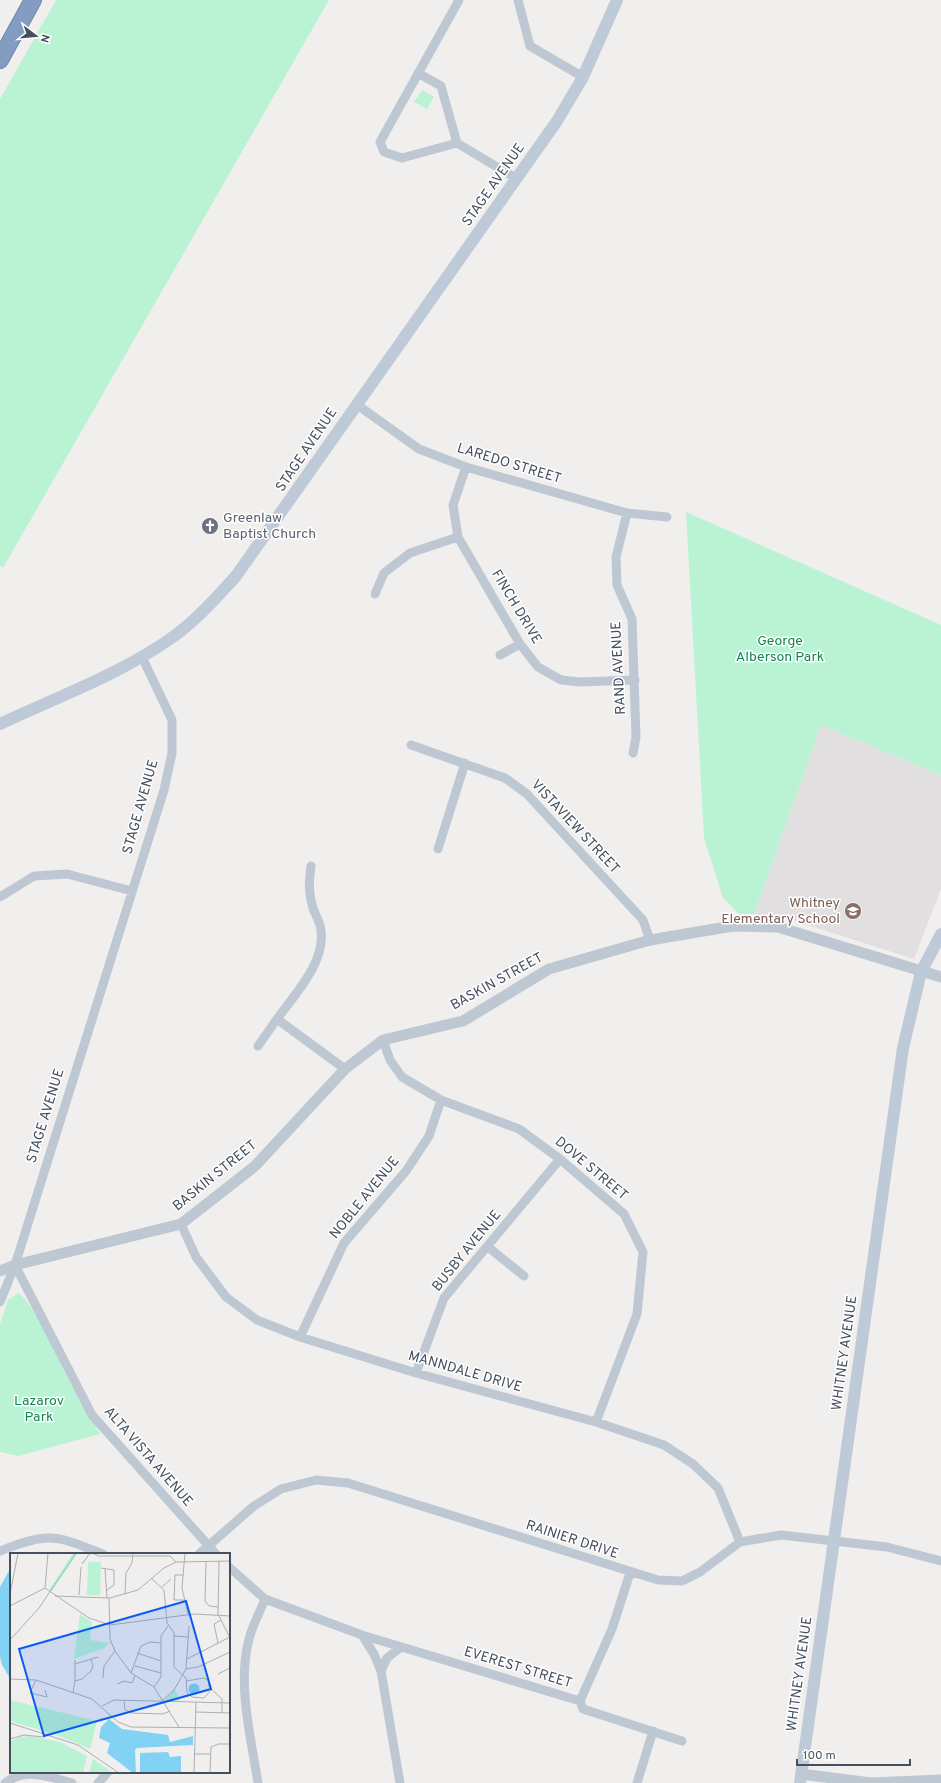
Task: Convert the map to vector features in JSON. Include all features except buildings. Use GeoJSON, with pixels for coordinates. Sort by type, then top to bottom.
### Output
{"type":"FeatureCollection","features":[{"type":"Feature","properties":{"kind":"highway"},"geometry":{"type":"LineString","coordinates":[[0,60],[33,0]]}},
{"type":"Feature","properties":{"kind":"main road","name":"STAGE AVENUE"},"geometry":{"type":"LineString","coordinates":[[142,657],[177,634],[208,608],[236,576],[557,121],[583,76],[617,0]]}},
{"type":"Feature","properties":{"kind":"main road"},"geometry":{"type":"LineString","coordinates":[[0,724],[91,683],[142,657]]}},
{"type":"Feature","properties":{"kind":"main road","name":"WHITNEY AVENUE"},"geometry":{"type":"LineString","coordinates":[[800,1779],[903,1048],[921,972],[941,934]]}},
{"type":"Feature","properties":{"kind":"street"},"geometry":{"type":"LineString","coordinates":[[457,143],[402,158],[384,152],[380,142],[460,0]]}},
{"type":"Feature","properties":{"kind":"street"},"geometry":{"type":"LineString","coordinates":[[518,0],[530,46],[583,76]]}},
{"type":"Feature","properties":{"kind":"street"},"geometry":{"type":"LineString","coordinates":[[418,73],[441,86],[457,143],[517,179]]}},
{"type":"Feature","properties":{"kind":"street","name":"LAREDO STREET"},"geometry":{"type":"LineString","coordinates":[[356,404],[419,449],[466,467],[627,513],[667,517]]}},
{"type":"Feature","properties":{"kind":"street","name":"FINCH DRIVE"},"geometry":{"type":"LineString","coordinates":[[466,467],[452,505],[458,537],[520,644],[538,667],[561,680],[580,682],[635,680]]}},
{"type":"Feature","properties":{"kind":"street","name":"RAND AVENUE"},"geometry":{"type":"LineString","coordinates":[[627,513],[616,557],[617,585],[632,619],[636,737],[633,753]]}},
{"type":"Feature","properties":{"kind":"street"},"geometry":{"type":"LineString","coordinates":[[375,594],[384,573],[410,552],[458,537]]}},
{"type":"Feature","properties":{"kind":"street"},"geometry":{"type":"LineString","coordinates":[[500,656],[520,644]]}},
{"type":"Feature","properties":{"kind":"street","name":"STAGE AVENUE"},"geometry":{"type":"LineString","coordinates":[[0,1302],[15,1265],[164,790],[172,754],[172,720],[142,657]]}},
{"type":"Feature","properties":{"kind":"street","name":"VISTAVIEW STREET"},"geometry":{"type":"LineString","coordinates":[[411,746],[465,763],[505,778],[527,794],[643,920],[650,940]]}},
{"type":"Feature","properties":{"kind":"street"},"geometry":{"type":"LineString","coordinates":[[438,849],[465,763]]}},
{"type":"Feature","properties":{"kind":"street"},"geometry":{"type":"LineString","coordinates":[[258,1046],[313,966],[321,946],[320,926],[312,907],[308,888],[311,866]]}},
{"type":"Feature","properties":{"kind":"street"},"geometry":{"type":"LineString","coordinates":[[0,897],[34,876],[60,874],[67,874],[132,891]]}},
{"type":"Feature","properties":{"kind":"street","name":"BASKIN STREET"},"geometry":{"type":"LineString","coordinates":[[0,1272],[15,1265],[181,1224],[255,1166],[345,1069],[383,1040],[463,1021],[549,969],[650,940],[733,926],[778,927],[941,977]]}},
{"type":"Feature","properties":{"kind":"street"},"geometry":{"type":"LineString","coordinates":[[277,1019],[345,1069]]}},
{"type":"Feature","properties":{"kind":"street","name":"DOVE STREET"},"geometry":{"type":"LineString","coordinates":[[383,1040],[390,1060],[402,1076],[441,1100],[519,1129],[560,1159],[624,1214],[643,1252],[637,1314],[596,1422]]}},
{"type":"Feature","properties":{"kind":"street","name":"NOBLE AVENUE"},"geometry":{"type":"LineString","coordinates":[[300,1337],[344,1243],[406,1171],[429,1136],[441,1100]]}},
{"type":"Feature","properties":{"kind":"street","name":"BUSBY AVENUE"},"geometry":{"type":"LineString","coordinates":[[416,1373],[444,1298],[560,1159]]}},
{"type":"Feature","properties":{"kind":"street","name":"MANNDALE DRIVE"},"geometry":{"type":"LineString","coordinates":[[181,1224],[196,1257],[226,1297],[257,1320],[300,1337],[416,1373],[596,1422],[664,1445],[693,1464],[718,1488],[740,1542]]}},
{"type":"Feature","properties":{"kind":"street"},"geometry":{"type":"LineString","coordinates":[[488,1247],[524,1276]]}},
{"type":"Feature","properties":{"kind":"street","name":"ALTA VISTA AVENUE"},"geometry":{"type":"LineString","coordinates":[[15,1265],[92,1415],[215,1553]]}},
{"type":"Feature","properties":{"kind":"street","name":"RAINIER DRIVE"},"geometry":{"type":"LineString","coordinates":[[200,1553],[254,1506],[281,1490],[316,1480],[348,1483],[630,1573],[658,1580],[682,1581],[700,1572],[740,1542],[781,1535],[888,1547],[941,1561]]}},
{"type":"Feature","properties":{"kind":"street"},"geometry":{"type":"LineString","coordinates":[[0,1550],[48,1538],[62,1539],[100,1553]]}},
{"type":"Feature","properties":{"kind":"street"},"geometry":{"type":"LineString","coordinates":[[230,1568],[266,1599],[362,1635],[374,1654],[381,1671],[400,1783]]}},
{"type":"Feature","properties":{"kind":"street","name":"EVEREST STREET"},"geometry":{"type":"LineString","coordinates":[[362,1635],[580,1702],[612,1629],[630,1573]]}},
{"type":"Feature","properties":{"kind":"street"},"geometry":{"type":"LineString","coordinates":[[258,1783],[248,1718],[245,1672],[249,1639],[266,1599]]}},
{"type":"Feature","properties":{"kind":"street"},"geometry":{"type":"LineString","coordinates":[[381,1671],[387,1658],[400,1647]]}},
{"type":"Feature","properties":{"kind":"street"},"geometry":{"type":"LineString","coordinates":[[580,1702],[583,1709],[653,1731],[682,1742]]}},
{"type":"Feature","properties":{"kind":"street"},"geometry":{"type":"LineString","coordinates":[[637,1783],[653,1731]]}},
{"type":"Feature","properties":{"kind":"street"},"geometry":{"type":"LineString","coordinates":[[98,1783],[107,1773]]}},
{"type":"Feature","properties":{"kind":"street"},"geometry":{"type":"LineString","coordinates":[[5,1783],[20,1774],[34,1774],[72,1783]]}},
{"type":"Feature","properties":{"kind":"street"},"geometry":{"type":"LineString","coordinates":[[800,1779],[871,1782],[941,1780]]}},
{"type":"Feature","properties":{"kind":"shaded area"},"geometry":{"type":"Polygon","coordinates":[[[821,725],[941,775],[941,889],[914,959],[789,919],[754,914],[821,725]]]}},
{"type":"Feature","properties":{"kind":"green space"},"geometry":{"type":"Polygon","coordinates":[[[56,0],[329,0],[3,568],[0,566],[0,99],[56,0]]]}},
{"type":"Feature","properties":{"kind":"green space"},"geometry":{"type":"Polygon","coordinates":[[[422,90],[434,97],[427,109],[414,102],[422,90]]]}},
{"type":"Feature","properties":{"kind":"green space","name":"George Alberson Park"},"geometry":{"type":"Polygon","coordinates":[[[686,512],[941,625],[941,775],[821,725],[754,914],[739,914],[723,898],[704,838],[686,512]]]}},
{"type":"Feature","properties":{"kind":"green space","name":"Lazarov Park"},"geometry":{"type":"Polygon","coordinates":[[[18,1293],[31,1307],[38,1318],[66,1375],[100,1434],[18,1456],[0,1452],[0,1324],[8,1300],[18,1293]]]}},
{"type":"Feature","properties":{"kind":"water"},"geometry":{"type":"Polygon","coordinates":[[[10,1569],[10,1678],[2,1665],[0,1657],[0,1587],[10,1569]]]}},
{"type":"Feature","properties":{"kind":"place","name":"Greenlaw Baptist Church"},"geometry":{"type":"Point","coordinates":[210,526]}},
{"type":"Feature","properties":{"kind":"place","name":"Whitney Elementary School"},"geometry":{"type":"Point","coordinates":[853,911]}}]}
